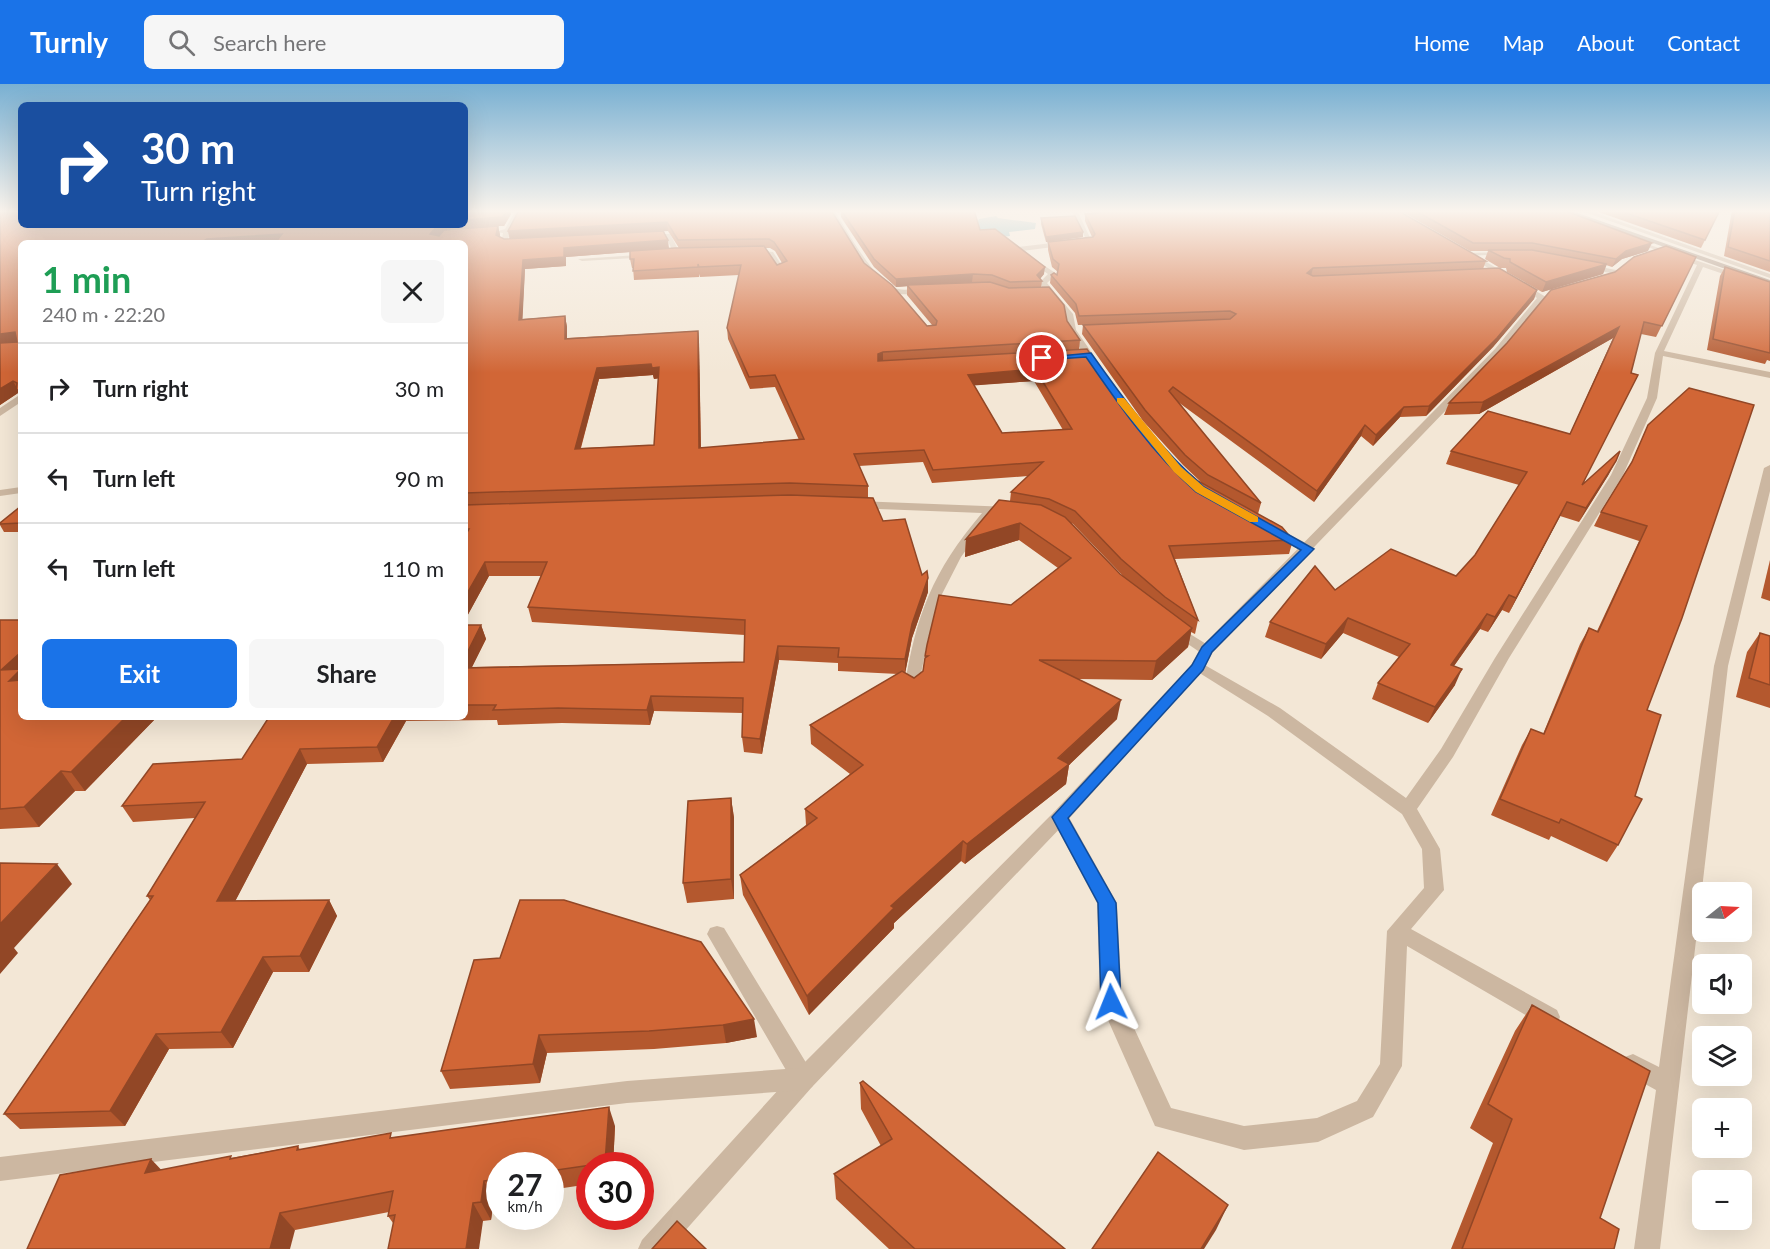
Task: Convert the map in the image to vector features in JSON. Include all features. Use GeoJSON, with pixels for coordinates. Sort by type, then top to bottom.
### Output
{"type":"FeatureCollection","features":[{"type":"Feature","properties":{"kind":"main road"},"geometry":{"type":"LineString","coordinates":[[1711,264],[1770,286]]}},
{"type":"Feature","properties":{"kind":"street"},"geometry":{"type":"LineString","coordinates":[[778,264],[781,270]]}},
{"type":"Feature","properties":{"kind":"street"},"geometry":{"type":"LineString","coordinates":[[866,264],[890,289],[896,291],[940,288]]}},
{"type":"Feature","properties":{"kind":"street"},"geometry":{"type":"LineString","coordinates":[[1038,264],[1053,274],[1043,283],[1047,293],[1069,314],[1072,330],[1104,376]]}},
{"type":"Feature","properties":{"kind":"street"},"geometry":{"type":"LineString","coordinates":[[651,1249],[804,1079],[1060,817],[1198,667],[1206,650],[1308,549],[1498,351],[1547,296],[1487,264]]}},
{"type":"Feature","properties":{"kind":"street"},"geometry":{"type":"LineString","coordinates":[[1579,264],[1619,270],[1607,278]]}},
{"type":"Feature","properties":{"kind":"street"},"geometry":{"type":"LineString","coordinates":[[1737,264],[1770,276]]}},
{"type":"Feature","properties":{"kind":"street"},"geometry":{"type":"LineString","coordinates":[[1408,809],[1447,753],[1502,658],[1617,475],[1652,398],[1659,353],[1700,265],[1770,286]]}},
{"type":"Feature","properties":{"kind":"street"},"geometry":{"type":"LineString","coordinates":[[1488,275],[1502,272]]}},
{"type":"Feature","properties":{"kind":"street"},"geometry":{"type":"LineString","coordinates":[[896,291],[903,300]]}},
{"type":"Feature","properties":{"kind":"street"},"geometry":{"type":"LineString","coordinates":[[1072,330],[1084,330]]}},
{"type":"Feature","properties":{"kind":"street"},"geometry":{"type":"LineString","coordinates":[[1659,353],[1770,375]]}},
{"type":"Feature","properties":{"kind":"street"},"geometry":{"type":"LineString","coordinates":[[1077,356],[1088,355]]}},
{"type":"Feature","properties":{"kind":"street"},"geometry":{"type":"LineString","coordinates":[[0,413],[18,399]]}},
{"type":"Feature","properties":{"kind":"street"},"geometry":{"type":"LineString","coordinates":[[1647,1249],[1721,666],[1770,468]]}},
{"type":"Feature","properties":{"kind":"street"},"geometry":{"type":"LineString","coordinates":[[0,493],[18,490]]}},
{"type":"Feature","properties":{"kind":"street"},"geometry":{"type":"LineString","coordinates":[[838,504],[1022,513]]}},
{"type":"Feature","properties":{"kind":"street"},"geometry":{"type":"LineString","coordinates":[[912,690],[918,643],[930,600],[949,563],[991,510]]}},
{"type":"Feature","properties":{"kind":"street"},"geometry":{"type":"LineString","coordinates":[[1268,528],[1308,549]]}},
{"type":"Feature","properties":{"kind":"street"},"geometry":{"type":"LineString","coordinates":[[1165,622],[1206,650]]}},
{"type":"Feature","properties":{"kind":"street"},"geometry":{"type":"LineString","coordinates":[[1060,817],[1107,903],[1111,1002],[1163,1118],[1244,1138],[1318,1130],[1365,1108],[1390,1066],[1397,931],[1434,890],[1431,849],[1408,809],[1274,712],[1198,667]]}},
{"type":"Feature","properties":{"kind":"street"},"geometry":{"type":"LineString","coordinates":[[1397,931],[1563,1025]]}},
{"type":"Feature","properties":{"kind":"street"},"geometry":{"type":"LineString","coordinates":[[717,934],[804,1079]]}},
{"type":"Feature","properties":{"kind":"street"},"geometry":{"type":"LineString","coordinates":[[1615,1054],[1667,1084]]}},
{"type":"Feature","properties":{"kind":"street"},"geometry":{"type":"LineString","coordinates":[[0,1169],[627,1092],[804,1079]]}},
{"type":"Feature","properties":{"kind":"building"},"geometry":{"type":"Polygon","coordinates":[[[0,264],[18,264],[18,390],[16,391],[17,383],[13,381],[0,389],[0,343],[17,342],[15,332],[0,334],[0,264]]]}},
{"type":"Feature","properties":{"kind":"building"},"geometry":{"type":"Polygon","coordinates":[[[468,264],[523,264],[519,320],[565,316],[565,339],[698,331],[699,448],[804,439],[775,375],[749,377],[727,328],[741,265],[699,267],[698,264],[866,264],[892,285],[927,326],[936,325],[937,321],[907,285],[990,282],[1009,288],[1049,287],[1064,305],[1067,321],[1080,340],[883,352],[878,354],[878,361],[1087,349],[1133,416],[1174,460],[1198,481],[1282,527],[1293,540],[1169,546],[1198,620],[1165,597],[1121,559],[1075,511],[1049,499],[1011,492],[1043,462],[933,470],[924,450],[854,454],[868,486],[790,483],[468,493],[468,264]],[[651,364],[597,368],[575,449],[654,445],[659,367],[652,368],[651,364]],[[1035,369],[968,375],[1002,433],[1072,429],[1035,369]]]}},
{"type":"Feature","properties":{"kind":"building"},"geometry":{"type":"Polygon","coordinates":[[[634,264],[698,264],[698,267],[633,271],[634,264]]]}},
{"type":"Feature","properties":{"kind":"building"},"geometry":{"type":"Polygon","coordinates":[[[880,264],[1042,264],[1045,267],[1037,275],[1042,281],[1010,282],[992,275],[973,274],[896,279],[880,264]]]}},
{"type":"Feature","properties":{"kind":"building"},"geometry":{"type":"Polygon","coordinates":[[[1059,264],[1403,264],[1313,268],[1307,273],[1313,276],[1499,268],[1537,290],[1497,338],[1429,406],[1404,407],[1376,435],[1365,425],[1317,491],[1173,387],[1169,391],[1261,503],[1208,475],[1185,455],[1145,410],[1083,325],[1230,319],[1236,314],[1230,311],[1079,316],[1076,304],[1051,275],[1054,273],[1057,275],[1059,264]]]}},
{"type":"Feature","properties":{"kind":"building"},"geometry":{"type":"Polygon","coordinates":[[[1514,264],[1606,264],[1546,282],[1514,264]]]}},
{"type":"Feature","properties":{"kind":"building"},"geometry":{"type":"Polygon","coordinates":[[[1625,264],[1692,264],[1662,326],[1644,322],[1631,373],[1638,375],[1582,485],[1620,451],[1616,461],[1586,508],[1567,502],[1516,598],[1509,595],[1495,617],[1487,614],[1451,665],[1462,669],[1435,707],[1378,683],[1410,644],[1348,618],[1326,644],[1270,622],[1315,566],[1335,590],[1391,549],[1456,576],[1475,555],[1527,472],[1451,451],[1488,411],[1570,434],[1619,327],[1483,402],[1449,403],[1507,343],[1551,290],[1615,272],[1625,264]]]}},
{"type":"Feature","properties":{"kind":"building"},"geometry":{"type":"Polygon","coordinates":[[[1725,267],[1770,282],[1770,353],[1713,339],[1725,267]]]}},
{"type":"Feature","properties":{"kind":"building"},"geometry":{"type":"Polygon","coordinates":[[[1689,388],[1754,405],[1682,618],[1647,710],[1661,715],[1635,796],[1642,799],[1618,845],[1561,819],[1559,823],[1500,799],[1531,729],[1544,734],[1589,628],[1598,632],[1647,526],[1601,512],[1632,462],[1648,425],[1689,388]]]}},
{"type":"Feature","properties":{"kind":"building"},"geometry":{"type":"Polygon","coordinates":[[[790,495],[873,498],[883,521],[905,519],[922,575],[927,571],[928,578],[912,624],[905,659],[838,657],[839,648],[778,646],[760,739],[742,737],[743,698],[651,696],[647,710],[558,708],[493,710],[496,705],[468,705],[468,668],[744,662],[745,620],[528,607],[547,562],[485,562],[468,592],[468,505],[790,495]]]}},
{"type":"Feature","properties":{"kind":"building"},"geometry":{"type":"Polygon","coordinates":[[[999,500],[1041,505],[1065,517],[1120,574],[1192,628],[1156,661],[1039,660],[1121,700],[1058,758],[1069,764],[967,844],[963,841],[891,906],[894,908],[807,996],[740,875],[817,818],[805,809],[863,765],[810,725],[902,671],[914,678],[923,671],[925,658],[928,656],[925,656],[939,595],[1011,605],[1071,558],[1020,523],[966,539],[999,500]]]}},
{"type":"Feature","properties":{"kind":"building"},"geometry":{"type":"Polygon","coordinates":[[[18,508],[18,523],[0,523],[18,508]]]}},
{"type":"Feature","properties":{"kind":"building"},"geometry":{"type":"Polygon","coordinates":[[[0,620],[18,620],[18,655],[1,670],[18,669],[9,681],[18,680],[18,720],[123,720],[71,772],[61,771],[24,807],[0,809],[0,620]]]}},
{"type":"Feature","properties":{"kind":"building"},"geometry":{"type":"Polygon","coordinates":[[[468,625],[481,625],[468,651],[468,625]]]}},
{"type":"Feature","properties":{"kind":"building"},"geometry":{"type":"Polygon","coordinates":[[[1760,633],[1770,636],[1770,685],[1749,678],[1760,633]]]}},
{"type":"Feature","properties":{"kind":"building"},"geometry":{"type":"Polygon","coordinates":[[[267,720],[392,720],[377,747],[300,749],[217,901],[329,900],[300,956],[263,957],[221,1032],[156,1034],[110,1111],[4,1114],[153,896],[147,896],[205,802],[122,806],[153,764],[242,759],[267,720]]]}},
{"type":"Feature","properties":{"kind":"building"},"geometry":{"type":"Polygon","coordinates":[[[731,798],[731,879],[683,883],[688,801],[731,798]]]}},
{"type":"Feature","properties":{"kind":"building"},"geometry":{"type":"Polygon","coordinates":[[[0,863],[57,864],[0,924],[0,863]]]}},
{"type":"Feature","properties":{"kind":"building"},"geometry":{"type":"Polygon","coordinates":[[[520,900],[564,900],[701,942],[754,1019],[723,1025],[649,1031],[539,1035],[533,1064],[441,1071],[474,960],[500,958],[520,900]]]}},
{"type":"Feature","properties":{"kind":"building"},"geometry":{"type":"Polygon","coordinates":[[[1532,1005],[1650,1071],[1600,1218],[1619,1229],[1614,1249],[1462,1249],[1512,1119],[1488,1104],[1532,1005]]]}},
{"type":"Feature","properties":{"kind":"building"},"geometry":{"type":"Polygon","coordinates":[[[863,1081],[1065,1249],[915,1249],[834,1174],[892,1139],[860,1083],[863,1081]]]}},
{"type":"Feature","properties":{"kind":"building"},"geometry":{"type":"Polygon","coordinates":[[[609,1107],[606,1152],[576,1152],[576,1167],[564,1169],[564,1152],[486,1152],[486,1181],[484,1181],[481,1202],[473,1203],[466,1249],[388,1249],[395,1215],[388,1216],[393,1191],[280,1213],[270,1249],[27,1249],[60,1175],[151,1159],[145,1173],[231,1156],[230,1159],[298,1146],[297,1150],[391,1133],[390,1138],[609,1107]]]}},
{"type":"Feature","properties":{"kind":"building"},"geometry":{"type":"Polygon","coordinates":[[[1158,1152],[1228,1205],[1201,1249],[1092,1249],[1158,1152]]]}},
{"type":"Feature","properties":{"kind":"building"},"geometry":{"type":"Polygon","coordinates":[[[677,1221],[706,1249],[652,1249],[677,1221]]]}},
{"type":"Feature","properties":{"kind":"slow traffic"},"geometry":{"type":"LineString","coordinates":[[1120,400],[1137,424],[1177,470],[1200,490],[1254,520]]}},
{"type":"Feature","properties":{"kind":"route"},"geometry":{"type":"LineString","coordinates":[[1042,358],[1088,355],[1137,424],[1177,470],[1200,490],[1308,549],[1206,650],[1198,667],[1060,817],[1107,903],[1111,1002]]}}]}
